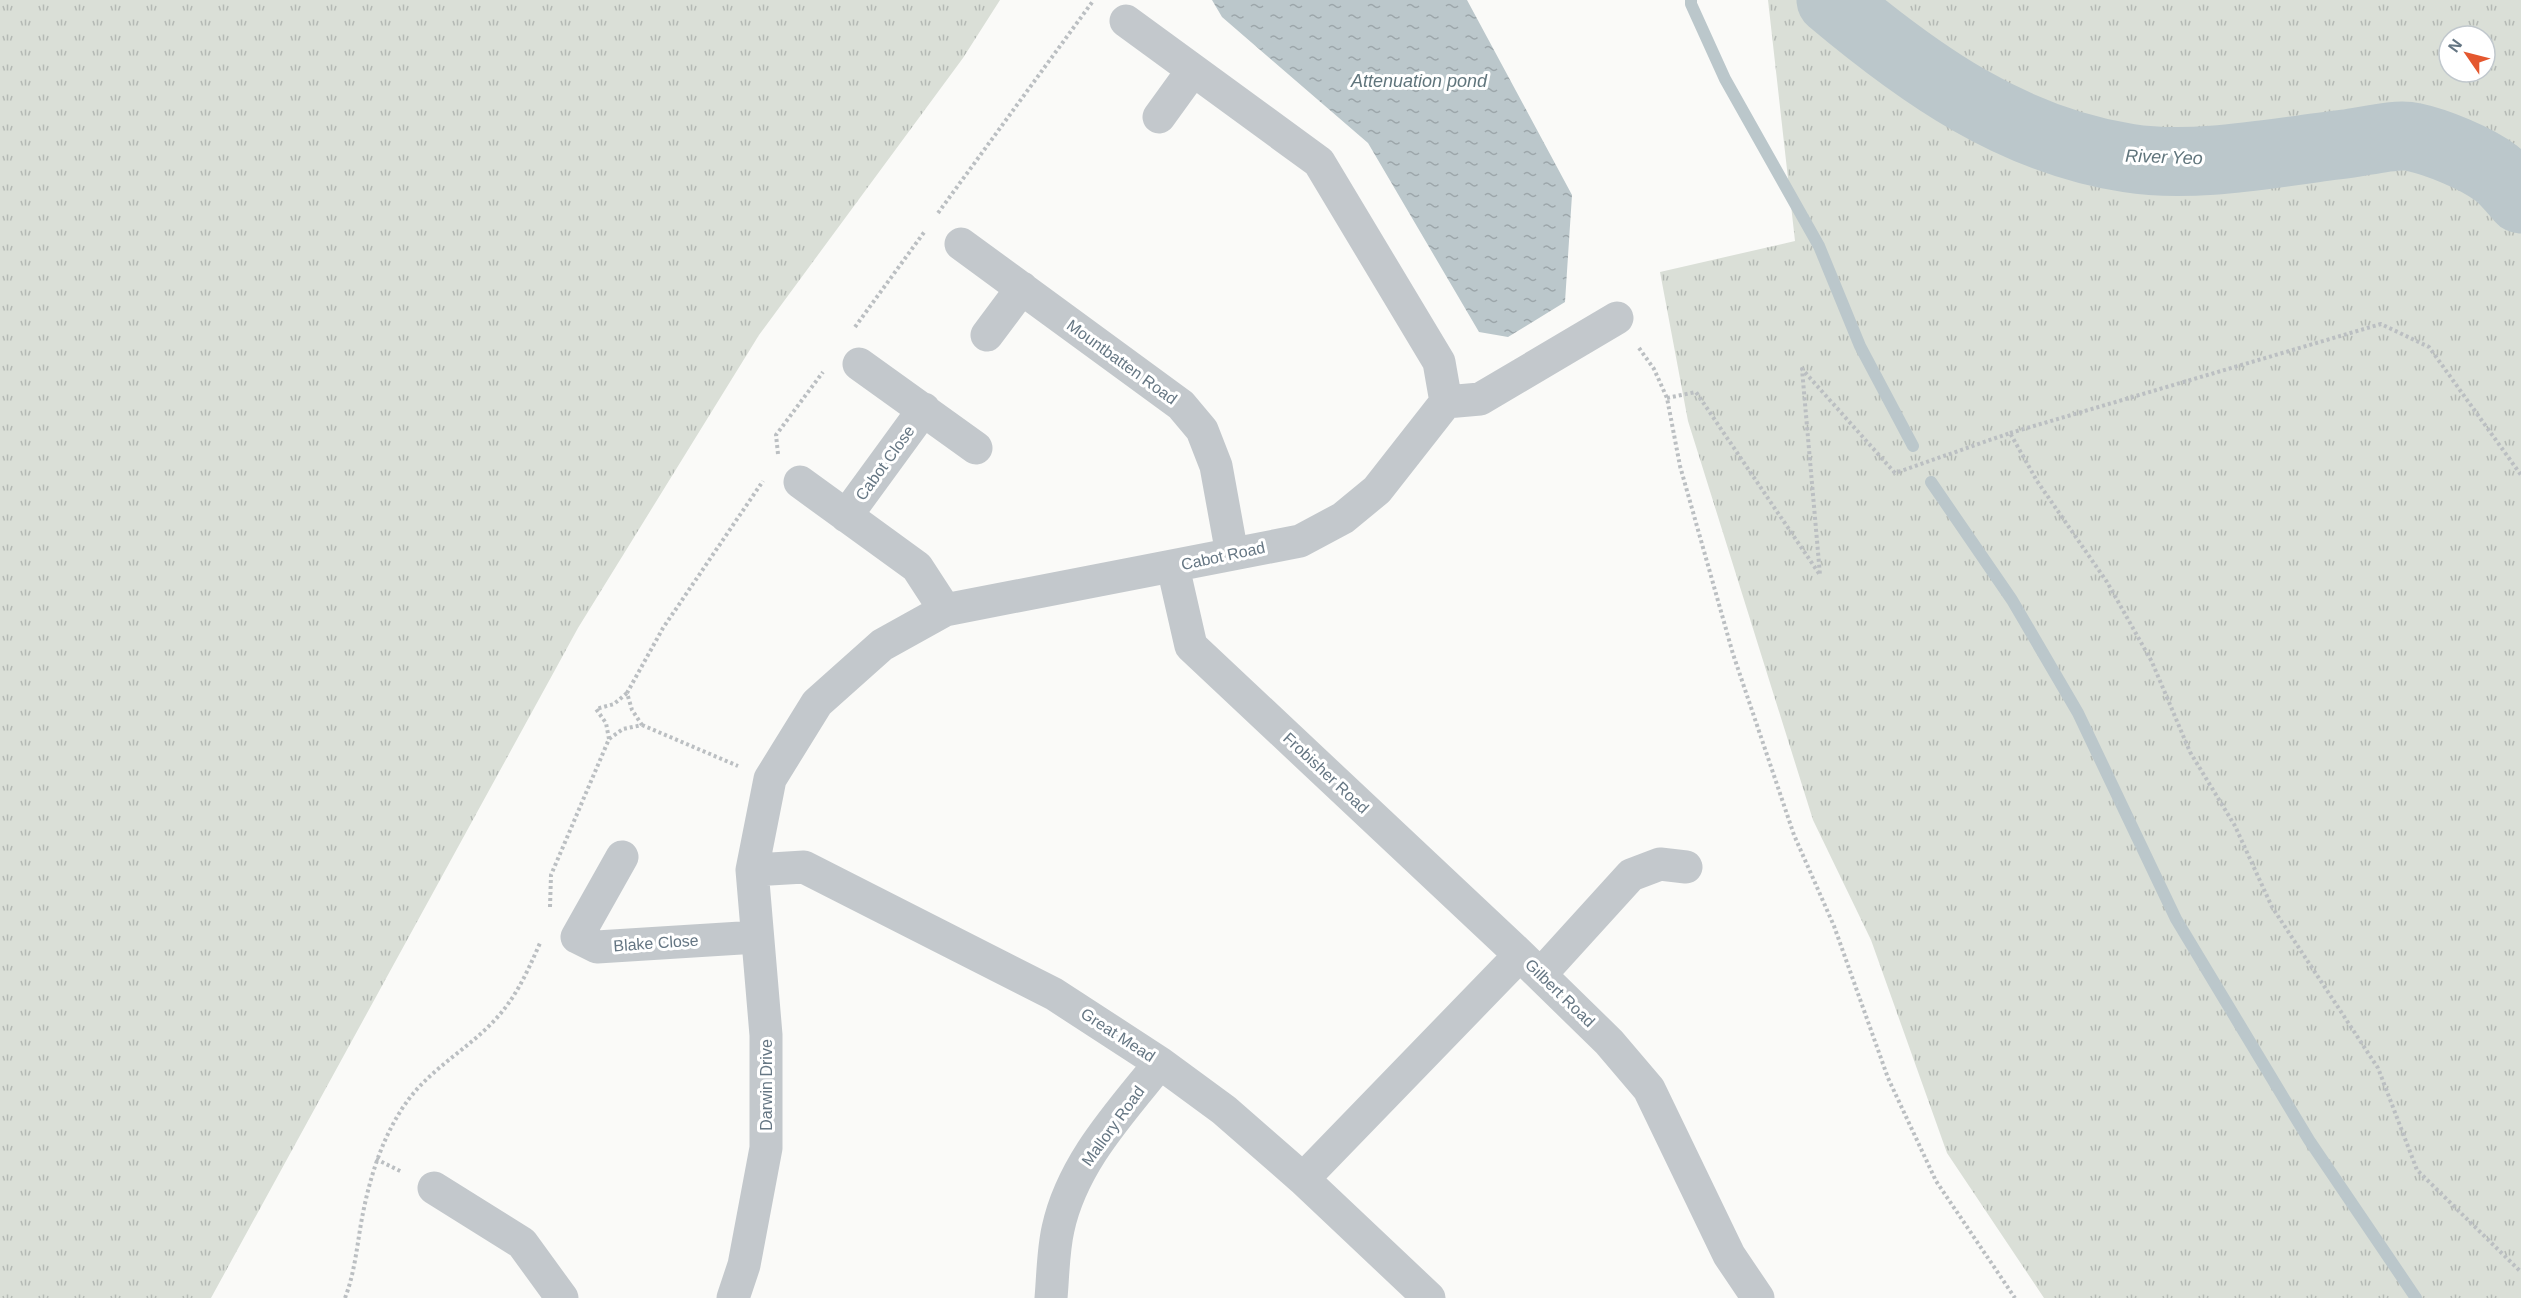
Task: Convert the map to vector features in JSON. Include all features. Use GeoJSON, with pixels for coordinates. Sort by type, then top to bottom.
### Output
{"type":"FeatureCollection","features":[{"type":"Feature","properties":{"kind":"street"},"geometry":{"type":"LineString","coordinates":[[1126,21],[1318,162],[1439,362],[1446,402],[1480,399],[1617,318]]}},
{"type":"Feature","properties":{"kind":"street"},"geometry":{"type":"LineString","coordinates":[[1159,117],[1193,70]]}},
{"type":"Feature","properties":{"kind":"street","name":"Mountbatten Road"},"geometry":{"type":"LineString","coordinates":[[961,244],[1181,405],[1202,430],[1216,466],[1232,554]]}},
{"type":"Feature","properties":{"kind":"street"},"geometry":{"type":"LineString","coordinates":[[987,335],[1022,288]]}},
{"type":"Feature","properties":{"kind":"street","name":"Cabot Close"},"geometry":{"type":"LineString","coordinates":[[860,364],[976,448]]}},
{"type":"Feature","properties":{"kind":"street","name":"Cabot Road"},"geometry":{"type":"LineString","coordinates":[[752,870],[770,779],[817,704],[882,645],[945,610],[1300,541],[1343,518],[1377,490],[1446,402]]}},
{"type":"Feature","properties":{"kind":"street","name":"Cabot Close"},"geometry":{"type":"LineString","coordinates":[[846,516],[924,410]]}},
{"type":"Feature","properties":{"kind":"street"},"geometry":{"type":"LineString","coordinates":[[789,470],[846,516],[917,567],[945,610]]}},
{"type":"Feature","properties":{"kind":"street","name":"Frobisher Road"},"geometry":{"type":"LineString","coordinates":[[1173,567],[1191,646],[1530,965]]}},
{"type":"Feature","properties":{"kind":"street","name":"Blake Close"},"geometry":{"type":"LineString","coordinates":[[621,857],[577,937],[597,947],[757,937]]}},
{"type":"Feature","properties":{"kind":"street"},"geometry":{"type":"LineString","coordinates":[[1530,965],[1632,875],[1660,864],[1686,867]]}},
{"type":"Feature","properties":{"kind":"street","name":"Great Mead"},"geometry":{"type":"LineString","coordinates":[[752,870],[804,867],[1054,994],[1160,1063],[1224,1110],[1303,1179],[1429,1298]]}},
{"type":"Feature","properties":{"kind":"street","name":"Darwin Drive"},"geometry":{"type":"LineString","coordinates":[[733,1298],[744,1265],[766,1148],[766,1035],[752,870]]}},
{"type":"Feature","properties":{"kind":"street","name":"Gilbert Road"},"geometry":{"type":"LineString","coordinates":[[1303,1179],[1530,965],[1610,1042],[1649,1089],[1730,1254],[1758,1298]]}},
{"type":"Feature","properties":{"kind":"street","name":"Mallory Road"},"geometry":{"type":"LineString","coordinates":[[1051,1298],[1058,1229],[1075,1179],[1102,1135],[1160,1063]]}},
{"type":"Feature","properties":{"kind":"street"},"geometry":{"type":"LineString","coordinates":[[434,1188],[522,1243],[562,1298]]}},
{"type":"Feature","properties":{"kind":"path"},"geometry":{"type":"LineString","coordinates":[[938,214],[1093,0]]}},
{"type":"Feature","properties":{"kind":"path"},"geometry":{"type":"LineString","coordinates":[[854,329],[931,223]]}},
{"type":"Feature","properties":{"kind":"path"},"geometry":{"type":"LineString","coordinates":[[1617,318],[1654,369],[1667,398],[1680,466],[1733,654],[1794,835],[1834,926],[1888,1078],[1936,1181],[2015,1298]]}},
{"type":"Feature","properties":{"kind":"path"},"geometry":{"type":"LineString","coordinates":[[1667,398],[1696,392],[1820,575],[1802,369],[1895,473],[2010,433],[2381,324],[2429,347],[2521,475]]}},
{"type":"Feature","properties":{"kind":"path"},"geometry":{"type":"LineString","coordinates":[[789,470],[776,435],[826,368]]}},
{"type":"Feature","properties":{"kind":"path"},"geometry":{"type":"LineString","coordinates":[[2010,433],[2037,481],[2107,582],[2152,662],[2190,752],[2235,826],[2272,907],[2378,1068],[2417,1170],[2521,1272]]}},
{"type":"Feature","properties":{"kind":"path"},"geometry":{"type":"LineString","coordinates":[[609,739],[606,723],[596,709],[614,704],[627,693],[663,628],[766,477]]}},
{"type":"Feature","properties":{"kind":"path"},"geometry":{"type":"LineString","coordinates":[[627,693],[632,710],[642,725],[770,779]]}},
{"type":"Feature","properties":{"kind":"path"},"geometry":{"type":"LineString","coordinates":[[550,909],[551,875],[609,739],[623,729],[642,725]]}},
{"type":"Feature","properties":{"kind":"path"},"geometry":{"type":"LineString","coordinates":[[345,1298],[352,1281],[376,1159],[400,1111],[434,1070],[488,1027],[521,988],[541,940]]}},
{"type":"Feature","properties":{"kind":"green space"},"geometry":{"type":"Polygon","coordinates":[[[0,0],[1000,0],[963,58],[759,335],[578,628],[211,1298],[0,1298],[0,0]]]}},
{"type":"Feature","properties":{"kind":"green space"},"geometry":{"type":"Polygon","coordinates":[[[1768,0],[2521,0],[2521,1298],[2044,1298],[1947,1153],[1871,940],[1813,820],[1688,421],[1660,272],[1795,241],[1768,0]]]}},
{"type":"Feature","properties":{"kind":"water","name":"Attenuation pond"},"geometry":{"type":"Polygon","coordinates":[[[1212,0],[1467,0],[1572,195],[1565,302],[1508,337],[1479,332],[1368,143],[1222,17],[1212,0]]]}},
{"type":"Feature","properties":{"kind":"waterway"},"geometry":{"type":"LineString","coordinates":[[1691,0],[1725,79],[1819,246],[1860,346],[1913,446]]}},
{"type":"Feature","properties":{"kind":"waterway","name":"River Yeo"},"geometry":{"type":"LineString","coordinates":[[1831,0],[1898,53],[1969,100],[2006,120],[2086,149],[2154,161],[2209,161],[2406,136],[2445,147],[2488,167],[2521,199]]}},
{"type":"Feature","properties":{"kind":"waterway"},"geometry":{"type":"LineString","coordinates":[[1931,482],[2012,600],[2078,713],[2176,919],[2309,1140],[2416,1298]]}}]}
